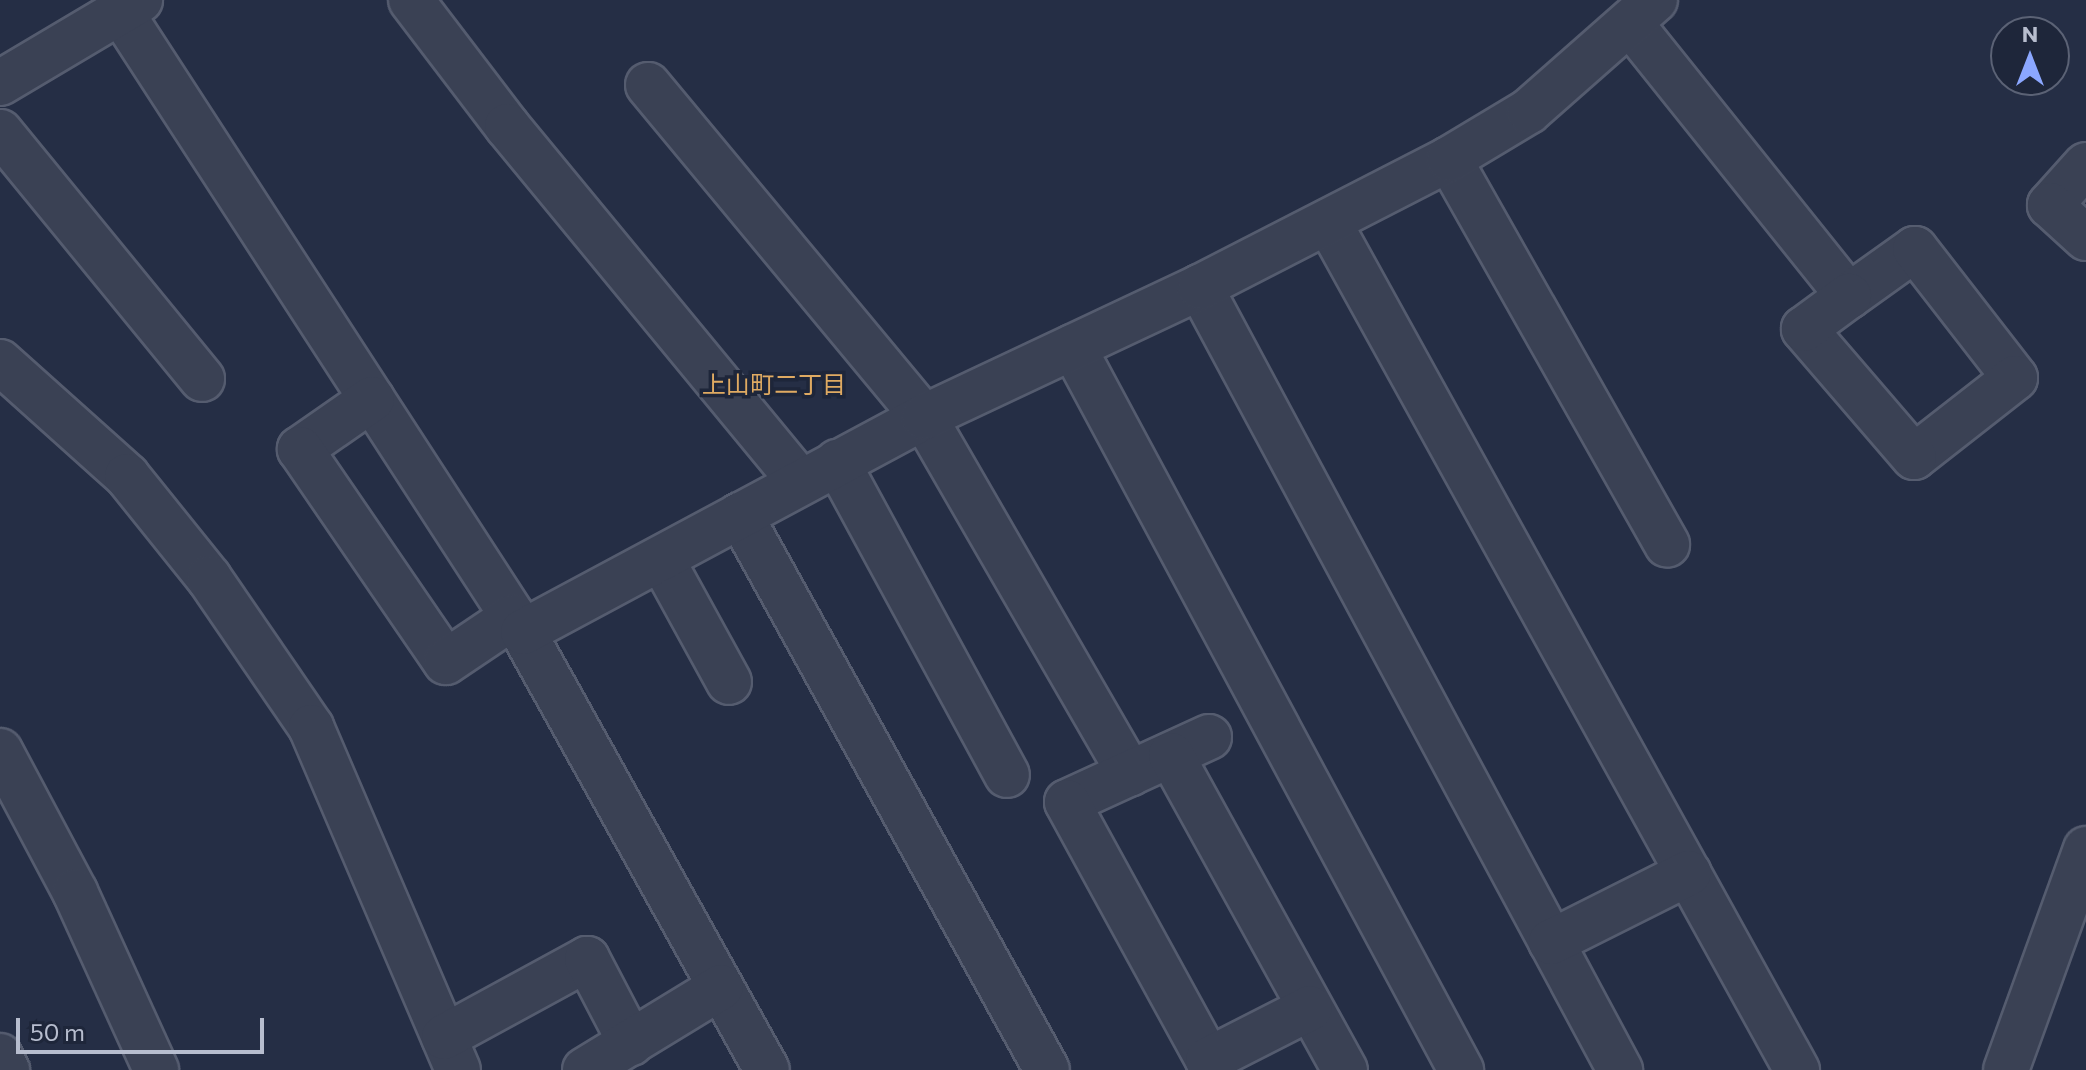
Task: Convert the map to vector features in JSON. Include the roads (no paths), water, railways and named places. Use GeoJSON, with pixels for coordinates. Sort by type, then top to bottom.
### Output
{"type":"FeatureCollection","features":[{"type":"Feature","properties":{"kind":"street"},"geometry":{"type":"LineString","coordinates":[[411,0],[507,126],[818,472],[1007,775]]}},
{"type":"Feature","properties":{"kind":"street"},"geometry":{"type":"LineString","coordinates":[[0,83],[130,6],[372,399],[518,624],[767,1070]]}},
{"type":"Feature","properties":{"kind":"street"},"geometry":{"type":"LineString","coordinates":[[372,399],[300,449],[446,662],[518,624],[662,560],[818,472],[924,417],[1200,287],[1449,159],[1529,111],[1642,11],[1849,296]]}},
{"type":"Feature","properties":{"kind":"street"},"geometry":{"type":"LineString","coordinates":[[648,85],[924,417],[1130,774]]}},
{"type":"Feature","properties":{"kind":"street"},"geometry":{"type":"LineString","coordinates":[[0,132],[202,379]]}},
{"type":"Feature","properties":{"kind":"street"},"geometry":{"type":"LineString","coordinates":[[1449,159],[1667,545]]}},
{"type":"Feature","properties":{"kind":"street"},"geometry":{"type":"LineString","coordinates":[[2086,165],[2050,205],[2086,238]]}},
{"type":"Feature","properties":{"kind":"street"},"geometry":{"type":"LineString","coordinates":[[1329,223],[1797,1070]]}},
{"type":"Feature","properties":{"kind":"street"},"geometry":{"type":"LineString","coordinates":[[1915,249],[2015,378],[1914,457],[1804,329],[1849,296],[1915,249]]}},
{"type":"Feature","properties":{"kind":"street"},"geometry":{"type":"LineString","coordinates":[[1200,287],[1620,1070]]}},
{"type":"Feature","properties":{"kind":"street"},"geometry":{"type":"LineString","coordinates":[[1073,347],[1461,1070]]}},
{"type":"Feature","properties":{"kind":"street"},"geometry":{"type":"LineString","coordinates":[[0,362],[127,476],[209,578],[311,727],[451,1053],[587,959],[608,1060],[721,987]]}},
{"type":"Feature","properties":{"kind":"street"},"geometry":{"type":"LineString","coordinates":[[740,515],[1047,1070]]}},
{"type":"Feature","properties":{"kind":"street"},"geometry":{"type":"LineString","coordinates":[[662,560],[729,682]]}},
{"type":"Feature","properties":{"kind":"street"},"geometry":{"type":"LineString","coordinates":[[1310,1008],[1211,1065],[1067,802],[1190,746],[1310,1008],[1345,1070]]}},
{"type":"Feature","properties":{"kind":"street"},"geometry":{"type":"LineString","coordinates":[[0,751],[75,892],[156,1070]]}},
{"type":"Feature","properties":{"kind":"street"},"geometry":{"type":"LineString","coordinates":[[2006,1070],[2083,864]]}},
{"type":"Feature","properties":{"kind":"street"},"geometry":{"type":"LineString","coordinates":[[1551,942],[1689,873]]}},
{"type":"Feature","properties":{"kind":"street"},"geometry":{"type":"LineString","coordinates":[[0,1056],[7,1070]]}},
{"type":"Feature","properties":{"kind":"district","name":"上山町二丁目"},"geometry":{"type":"Point","coordinates":[774,384]}}]}
